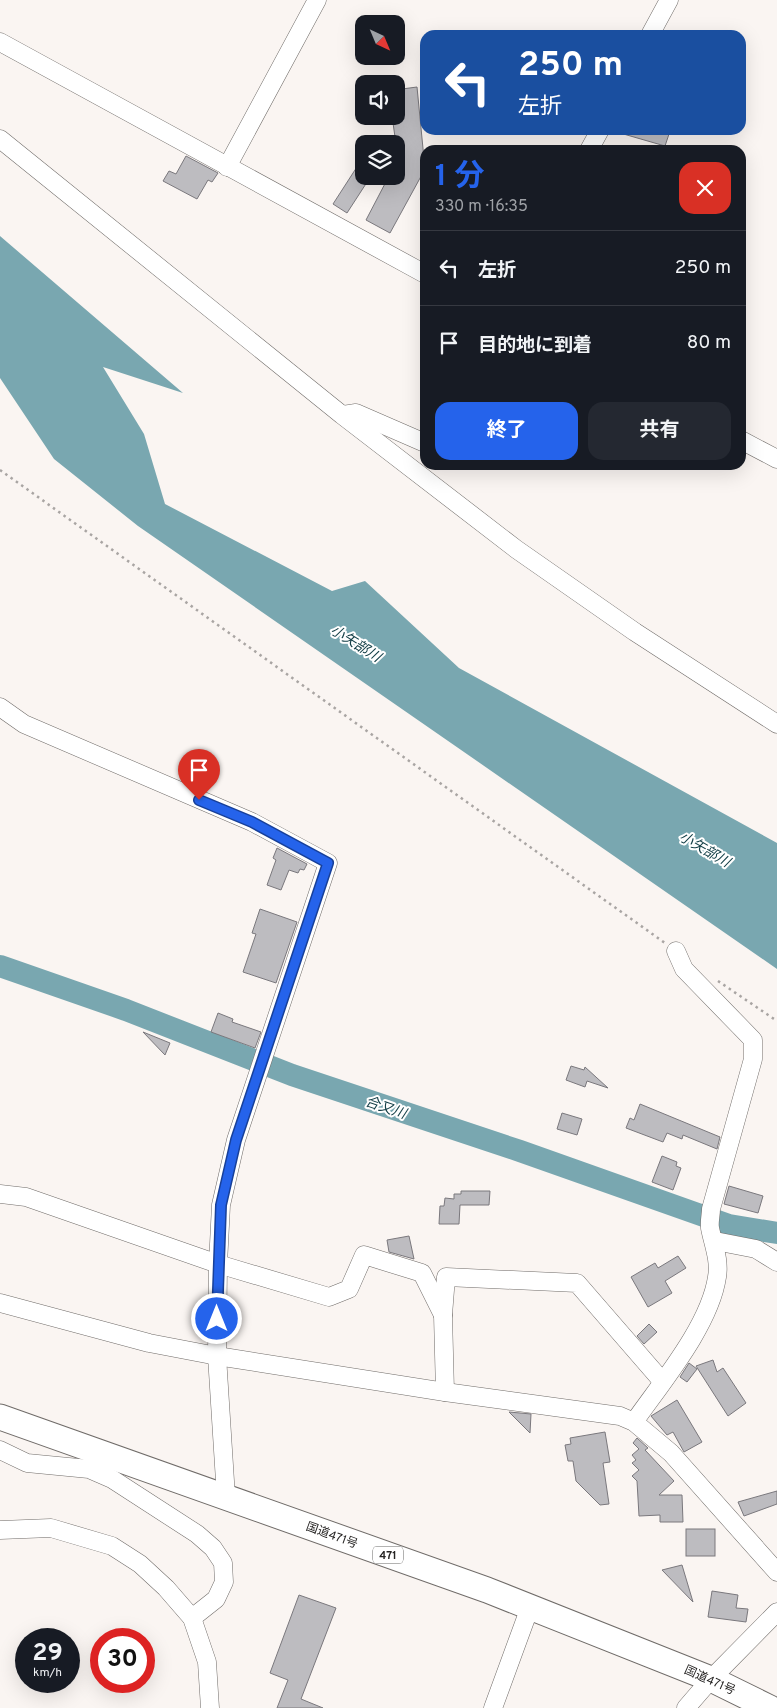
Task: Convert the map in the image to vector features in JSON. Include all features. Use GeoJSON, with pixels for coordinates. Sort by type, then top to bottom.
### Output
{"type":"FeatureCollection","features":[{"type":"Feature","properties":{"kind":"highway","name":"国道471号"},"geometry":{"type":"LineString","coordinates":[[0,1417],[530,1607],[711,1679],[770,1708]]}},
{"type":"Feature","properties":{"kind":"street"},"geometry":{"type":"LineString","coordinates":[[227,167],[317,0]]}},
{"type":"Feature","properties":{"kind":"street"},"geometry":{"type":"LineString","coordinates":[[653,30],[669,0]]}},
{"type":"Feature","properties":{"kind":"street"},"geometry":{"type":"LineString","coordinates":[[0,42],[420,271]]}},
{"type":"Feature","properties":{"kind":"street"},"geometry":{"type":"LineString","coordinates":[[0,139],[342,415],[524,555],[635,632],[777,724]]}},
{"type":"Feature","properties":{"kind":"street"},"geometry":{"type":"LineString","coordinates":[[342,415],[356,414],[420,441]]}},
{"type":"Feature","properties":{"kind":"street"},"geometry":{"type":"LineString","coordinates":[[746,443],[777,459]]}},
{"type":"Feature","properties":{"kind":"street"},"geometry":{"type":"LineString","coordinates":[[0,707],[24,724],[252,822],[328,863],[236,1140],[223,1196],[218,1264],[217,1356],[226,1498]]}},
{"type":"Feature","properties":{"kind":"street"},"geometry":{"type":"LineString","coordinates":[[634,1422],[681,1356],[712,1298],[718,1275],[712,1234],[711,1209],[753,1059],[753,1040],[684,969],[676,951]]}},
{"type":"Feature","properties":{"kind":"street"},"geometry":{"type":"LineString","coordinates":[[0,1194],[26,1197],[218,1264],[329,1297],[350,1289],[364,1255],[422,1273],[443,1315]]}},
{"type":"Feature","properties":{"kind":"street"},"geometry":{"type":"LineString","coordinates":[[712,1234],[756,1249],[777,1262]]}},
{"type":"Feature","properties":{"kind":"street"},"geometry":{"type":"LineString","coordinates":[[445,1392],[443,1315],[446,1277],[577,1282],[662,1381]]}},
{"type":"Feature","properties":{"kind":"street"},"geometry":{"type":"LineString","coordinates":[[0,1303],[149,1343],[217,1356],[445,1392],[620,1416],[634,1422],[671,1453],[777,1572]]}},
{"type":"Feature","properties":{"kind":"street"},"geometry":{"type":"LineString","coordinates":[[0,1450],[27,1463],[89,1469],[112,1479],[197,1534],[213,1548],[223,1563],[224,1582],[216,1599],[192,1618]]}},
{"type":"Feature","properties":{"kind":"street"},"geometry":{"type":"LineString","coordinates":[[0,1530],[51,1528],[112,1546],[140,1564],[166,1588],[192,1618],[207,1662],[210,1708]]}},
{"type":"Feature","properties":{"kind":"street"},"geometry":{"type":"LineString","coordinates":[[493,1708],[530,1607]]}},
{"type":"Feature","properties":{"kind":"street"},"geometry":{"type":"LineString","coordinates":[[686,1708],[711,1679],[777,1612]]}},
{"type":"Feature","properties":{"kind":"path"},"geometry":{"type":"LineString","coordinates":[[0,470],[676,951]]}},
{"type":"Feature","properties":{"kind":"path"},"geometry":{"type":"LineString","coordinates":[[713,978],[777,1021]]}},
{"type":"Feature","properties":{"kind":"water","name":"小矢部川"},"geometry":{"type":"Polygon","coordinates":[[[0,236],[183,393],[103,367],[144,434],[165,504],[332,591],[365,581],[459,668],[777,843],[777,969],[138,526],[54,459],[0,378],[0,236]]]}},
{"type":"Feature","properties":{"kind":"building"},"geometry":{"type":"Polygon","coordinates":[[[417,87],[420,135],[422,135],[423,145],[420,145],[420,178],[390,233],[366,220],[384,185],[405,185],[405,135],[395,135],[393,125],[405,125],[405,89],[417,87]]]}},
{"type":"Feature","properties":{"kind":"building"},"geometry":{"type":"Polygon","coordinates":[[[627,135],[669,135],[665,145],[627,135]]]}},
{"type":"Feature","properties":{"kind":"building"},"geometry":{"type":"Polygon","coordinates":[[[186,156],[218,173],[212,182],[208,180],[197,199],[163,181],[169,171],[176,174],[186,156]]]}},
{"type":"Feature","properties":{"kind":"building"},"geometry":{"type":"Polygon","coordinates":[[[355,170],[355,185],[365,185],[347,213],[333,204],[355,170]]]}},
{"type":"Feature","properties":{"kind":"building"},"geometry":{"type":"Polygon","coordinates":[[[277,848],[307,864],[304,870],[300,869],[298,873],[289,870],[281,890],[267,885],[276,860],[273,858],[277,848]]]}},
{"type":"Feature","properties":{"kind":"building"},"geometry":{"type":"Polygon","coordinates":[[[260,909],[297,922],[276,983],[243,972],[256,934],[252,933],[260,909]]]}},
{"type":"Feature","properties":{"kind":"building"},"geometry":{"type":"Polygon","coordinates":[[[218,1013],[233,1019],[232,1022],[261,1032],[255,1048],[211,1032],[218,1013]]]}},
{"type":"Feature","properties":{"kind":"building"},"geometry":{"type":"Polygon","coordinates":[[[143,1032],[170,1043],[165,1055],[143,1032]]]}},
{"type":"Feature","properties":{"kind":"building"},"geometry":{"type":"Polygon","coordinates":[[[571,1066],[584,1070],[585,1067],[608,1088],[587,1081],[585,1087],[566,1080],[571,1066]]]}},
{"type":"Feature","properties":{"kind":"building"},"geometry":{"type":"Polygon","coordinates":[[[640,1104],[720,1137],[717,1149],[683,1135],[682,1139],[667,1133],[663,1142],[626,1128],[630,1118],[634,1120],[640,1104]]]}},
{"type":"Feature","properties":{"kind":"building"},"geometry":{"type":"Polygon","coordinates":[[[562,1113],[582,1119],[577,1135],[557,1129],[562,1113]]]}},
{"type":"Feature","properties":{"kind":"building"},"geometry":{"type":"Polygon","coordinates":[[[662,1156],[677,1162],[676,1166],[681,1168],[673,1190],[652,1182],[662,1156]]]}},
{"type":"Feature","properties":{"kind":"building"},"geometry":{"type":"Polygon","coordinates":[[[729,1186],[763,1196],[758,1213],[724,1204],[729,1186]]]}},
{"type":"Feature","properties":{"kind":"building"},"geometry":{"type":"Polygon","coordinates":[[[461,1191],[490,1191],[489,1205],[460,1205],[459,1224],[439,1224],[440,1206],[444,1206],[445,1198],[454,1199],[454,1194],[461,1194],[461,1191]]]}},
{"type":"Feature","properties":{"kind":"building"},"geometry":{"type":"Polygon","coordinates":[[[409,1236],[414,1259],[389,1252],[387,1240],[409,1236]]]}},
{"type":"Feature","properties":{"kind":"building"},"geometry":{"type":"Polygon","coordinates":[[[678,1256],[686,1268],[665,1281],[672,1293],[648,1307],[631,1277],[655,1263],[658,1268],[678,1256]]]}},
{"type":"Feature","properties":{"kind":"building"},"geometry":{"type":"Polygon","coordinates":[[[649,1324],[657,1332],[644,1344],[637,1336],[649,1324]]]}},
{"type":"Feature","properties":{"kind":"building"},"geometry":{"type":"Polygon","coordinates":[[[713,1360],[717,1372],[723,1368],[746,1403],[728,1416],[696,1366],[713,1360]]]}},
{"type":"Feature","properties":{"kind":"building"},"geometry":{"type":"Polygon","coordinates":[[[689,1363],[697,1369],[687,1382],[680,1377],[689,1363]]]}},
{"type":"Feature","properties":{"kind":"building"},"geometry":{"type":"Polygon","coordinates":[[[677,1400],[702,1442],[684,1452],[673,1432],[667,1435],[651,1416],[677,1400]]]}},
{"type":"Feature","properties":{"kind":"building"},"geometry":{"type":"Polygon","coordinates":[[[509,1412],[531,1414],[530,1433],[509,1412]]]}},
{"type":"Feature","properties":{"kind":"building"},"geometry":{"type":"Polygon","coordinates":[[[605,1432],[610,1462],[603,1463],[609,1504],[600,1505],[576,1481],[573,1461],[568,1461],[565,1445],[571,1444],[570,1438],[605,1432]]]}},
{"type":"Feature","properties":{"kind":"building"},"geometry":{"type":"Polygon","coordinates":[[[637,1438],[648,1448],[645,1450],[674,1481],[659,1495],[682,1495],[683,1522],[660,1522],[660,1515],[639,1516],[637,1481],[632,1476],[639,1470],[632,1463],[636,1460],[632,1455],[639,1449],[633,1443],[637,1438]]]}},
{"type":"Feature","properties":{"kind":"building"},"geometry":{"type":"Polygon","coordinates":[[[777,1491],[777,1504],[744,1516],[738,1502],[777,1491]]]}},
{"type":"Feature","properties":{"kind":"building"},"geometry":{"type":"Polygon","coordinates":[[[686,1529],[715,1529],[715,1556],[686,1556],[686,1529]]]}},
{"type":"Feature","properties":{"kind":"building"},"geometry":{"type":"Polygon","coordinates":[[[682,1565],[693,1602],[662,1570],[682,1565]]]}},
{"type":"Feature","properties":{"kind":"building"},"geometry":{"type":"Polygon","coordinates":[[[712,1591],[738,1595],[736,1608],[748,1609],[746,1622],[708,1617],[712,1591]]]}},
{"type":"Feature","properties":{"kind":"building"},"geometry":{"type":"Polygon","coordinates":[[[299,1595],[336,1608],[301,1699],[323,1708],[277,1708],[288,1680],[270,1673],[299,1595]]]}},
{"type":"Feature","properties":{"kind":"waterway","name":"合又川"},"geometry":{"type":"LineString","coordinates":[[0,966],[126,1010],[292,1075],[520,1151],[729,1225],[777,1233]]}},
{"type":"Feature","properties":{"kind":"route"},"geometry":{"type":"LineString","coordinates":[[199,800],[252,822],[328,863],[236,1140],[221,1205],[217,1319]]}}]}
